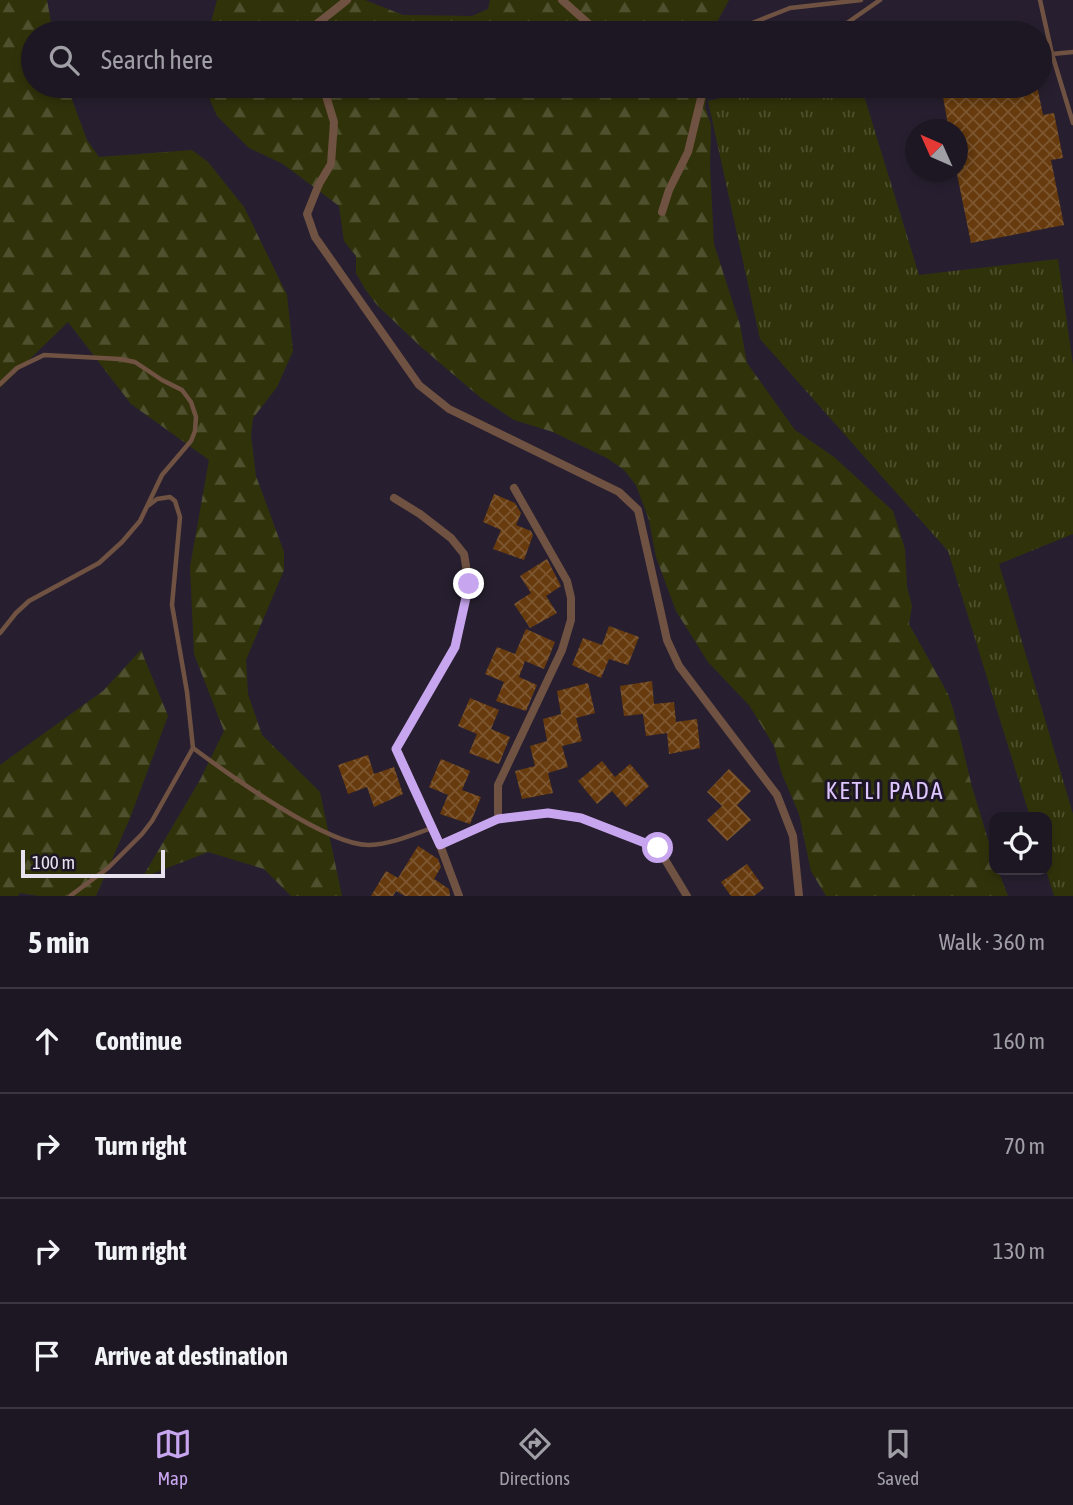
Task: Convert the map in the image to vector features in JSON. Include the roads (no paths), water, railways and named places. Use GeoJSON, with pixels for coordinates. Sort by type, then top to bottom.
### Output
{"type":"FeatureCollection","features":[{"type":"Feature","properties":{"kind":"street"},"geometry":{"type":"LineString","coordinates":[[321,21],[347,0]]}},
{"type":"Feature","properties":{"kind":"street"},"geometry":{"type":"LineString","coordinates":[[562,0],[586,21]]}},
{"type":"Feature","properties":{"kind":"street"},"geometry":{"type":"LineString","coordinates":[[327,98],[334,122],[331,164],[319,184],[307,214],[315,237],[419,385],[449,409],[619,492],[638,510],[667,640],[679,666],[776,795],[793,836],[799,896]]}},
{"type":"Feature","properties":{"kind":"street"},"geometry":{"type":"LineString","coordinates":[[662,212],[669,190],[688,152],[701,98]]}},
{"type":"Feature","properties":{"kind":"street"},"geometry":{"type":"LineString","coordinates":[[498,819],[498,786],[562,650],[571,620],[572,598],[567,581],[514,488]]}},
{"type":"Feature","properties":{"kind":"street"},"geometry":{"type":"LineString","coordinates":[[394,498],[451,538],[464,554],[468,570],[469,584],[455,647],[396,749],[433,828],[459,896]]}},
{"type":"Feature","properties":{"kind":"street"},"geometry":{"type":"LineString","coordinates":[[440,845],[498,819],[548,813],[581,818],[658,848],[687,896]]}},
{"type":"Feature","properties":{"kind":"lane"},"geometry":{"type":"LineString","coordinates":[[757,21],[790,8],[861,0]]}},
{"type":"Feature","properties":{"kind":"lane"},"geometry":{"type":"LineString","coordinates":[[850,21],[880,0]]}},
{"type":"Feature","properties":{"kind":"lane"},"geometry":{"type":"LineString","coordinates":[[1040,0],[1045,21]]}},
{"type":"Feature","properties":{"kind":"lane"},"geometry":{"type":"LineString","coordinates":[[1073,52],[1052,54],[1073,123]]}},
{"type":"Feature","properties":{"kind":"lane"},"geometry":{"type":"LineString","coordinates":[[0,384],[17,368],[44,355],[135,362],[182,390],[191,402],[196,417],[191,442],[162,475],[140,521],[122,542],[99,563],[30,601],[16,612],[0,633]]}},
{"type":"Feature","properties":{"kind":"lane"},"geometry":{"type":"LineString","coordinates":[[70,896],[108,868],[142,834],[152,821],[192,748],[187,692],[172,605],[180,517],[176,501],[170,497],[157,499],[149,505]]}},
{"type":"Feature","properties":{"kind":"lane"},"geometry":{"type":"LineString","coordinates":[[192,748],[245,787],[329,834],[351,842],[368,846],[394,842],[433,828]]}},
{"type":"Feature","properties":{"kind":"district","name":"KETLI PADA"},"geometry":{"type":"Point","coordinates":[885,791]}}]}
